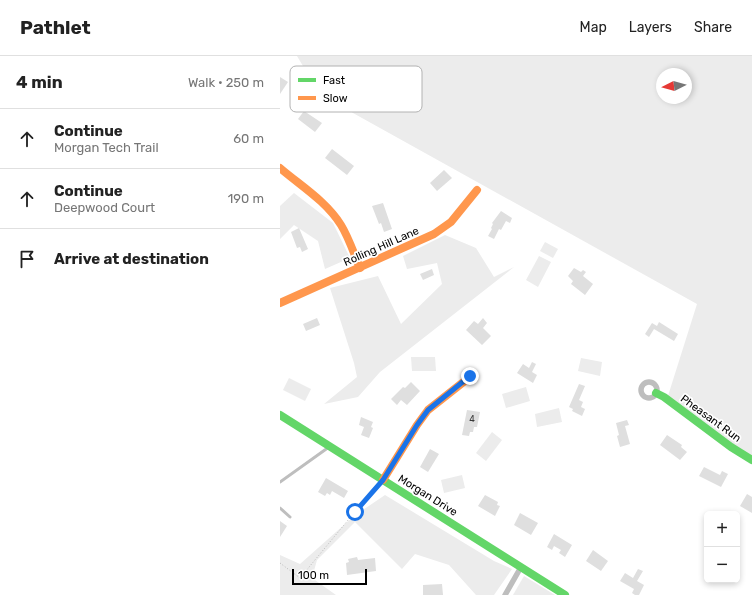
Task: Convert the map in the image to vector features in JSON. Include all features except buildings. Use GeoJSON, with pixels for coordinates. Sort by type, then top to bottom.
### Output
{"type":"FeatureCollection","features":[{"type":"Feature","properties":{"kind":"street"},"geometry":{"type":"LineString","coordinates":[[280,168],[336,218],[342,226],[360,268]]}},
{"type":"Feature","properties":{"kind":"street","name":"Rolling Hill Lane"},"geometry":{"type":"LineString","coordinates":[[280,304],[420,241],[438,231],[451,222],[477,190]]}},
{"type":"Feature","properties":{"kind":"street"},"geometry":{"type":"LineString","coordinates":[[382,479],[428,410],[470,376]]}},
{"type":"Feature","properties":{"kind":"street","name":"Pheasant Run"},"geometry":{"type":"LineString","coordinates":[[656,393],[664,397],[731,447],[752,460]]}},
{"type":"Feature","properties":{"kind":"street","name":"Morgan Drive"},"geometry":{"type":"LineString","coordinates":[[280,415],[565,595]]}},
{"type":"Feature","properties":{"kind":"street"},"geometry":{"type":"LineString","coordinates":[[504,595],[521,568]]}},
{"type":"Feature","properties":{"kind":"lane"},"geometry":{"type":"LineString","coordinates":[[280,482],[330,446]]}},
{"type":"Feature","properties":{"kind":"lane"},"geometry":{"type":"LineString","coordinates":[[280,508],[290,516]]}},
{"type":"Feature","properties":{"kind":"path"},"geometry":{"type":"LineString","coordinates":[[280,563],[300,578],[382,479]]}},
{"type":"Feature","properties":{"kind":"shaded area"},"geometry":{"type":"Polygon","coordinates":[[[297,56],[752,56],[752,460],[667,399],[697,304],[352,112],[422,112],[422,66],[303,66],[297,56]]]}},
{"type":"Feature","properties":{"kind":"shaded area"},"geometry":{"type":"Polygon","coordinates":[[[294,193],[333,223],[350,258],[325,269],[318,241],[294,225],[280,239],[280,206],[294,193]]]}},
{"type":"Feature","properties":{"kind":"shaded area"},"geometry":{"type":"Polygon","coordinates":[[[445,235],[476,248],[494,277],[514,267],[380,372],[358,397],[324,404],[357,377],[330,288],[378,276],[401,324],[442,284],[437,263],[407,269],[403,256],[445,235]]]}},
{"type":"Feature","properties":{"kind":"shaded area"},"geometry":{"type":"Polygon","coordinates":[[[545,242],[558,249],[553,258],[540,251],[545,242]]]}},
{"type":"Feature","properties":{"kind":"shaded area"},"geometry":{"type":"Polygon","coordinates":[[[539,256],[551,262],[538,287],[526,280],[539,256]]]}},
{"type":"Feature","properties":{"kind":"shaded area"},"geometry":{"type":"Polygon","coordinates":[[[411,357],[435,357],[436,371],[412,371],[411,357]]]}},
{"type":"Feature","properties":{"kind":"shaded area"},"geometry":{"type":"Polygon","coordinates":[[[581,358],[602,362],[600,376],[578,371],[581,358]]]}},
{"type":"Feature","properties":{"kind":"shaded area"},"geometry":{"type":"Polygon","coordinates":[[[289,378],[311,389],[305,401],[283,390],[289,378]]]}},
{"type":"Feature","properties":{"kind":"shaded area"},"geometry":{"type":"Polygon","coordinates":[[[526,387],[530,401],[506,408],[502,394],[526,387]]]}},
{"type":"Feature","properties":{"kind":"shaded area"},"geometry":{"type":"Polygon","coordinates":[[[559,408],[562,422],[537,427],[535,414],[559,408]]]}},
{"type":"Feature","properties":{"kind":"shaded area"},"geometry":{"type":"Polygon","coordinates":[[[492,432],[502,440],[486,461],[476,453],[492,432]]]}},
{"type":"Feature","properties":{"kind":"shaded area"},"geometry":{"type":"Polygon","coordinates":[[[462,475],[465,488],[444,493],[441,480],[462,475]]]}},
{"type":"Feature","properties":{"kind":"shaded area"},"geometry":{"type":"Polygon","coordinates":[[[385,495],[494,561],[512,569],[494,595],[476,595],[449,565],[415,554],[402,569],[355,522],[317,560],[312,578],[336,595],[280,595],[280,555],[300,564],[354,516],[385,495]]]}},
{"type":"Feature","properties":{"kind":"shaded area"},"geometry":{"type":"Polygon","coordinates":[[[524,576],[555,595],[513,595],[524,576]]]}},
{"type":"Feature","properties":{"kind":"traffic: fast"},"geometry":{"type":"LineString","coordinates":[[656,393],[664,397],[731,447],[752,460]]}},
{"type":"Feature","properties":{"kind":"traffic: fast"},"geometry":{"type":"LineString","coordinates":[[280,415],[565,595]]}},
{"type":"Feature","properties":{"kind":"traffic: slow"},"geometry":{"type":"LineString","coordinates":[[280,168],[313,194],[335,216],[346,235],[360,268]]}},
{"type":"Feature","properties":{"kind":"traffic: slow"},"geometry":{"type":"LineString","coordinates":[[280,303],[434,234],[451,222],[477,190]]}},
{"type":"Feature","properties":{"kind":"traffic: slow"},"geometry":{"type":"LineString","coordinates":[[383,480],[428,410],[471,376]]}},
{"type":"Feature","properties":{"kind":"route"},"geometry":{"type":"LineString","coordinates":[[355,512],[382,479],[383,480],[428,410],[470,376]]}}]}
